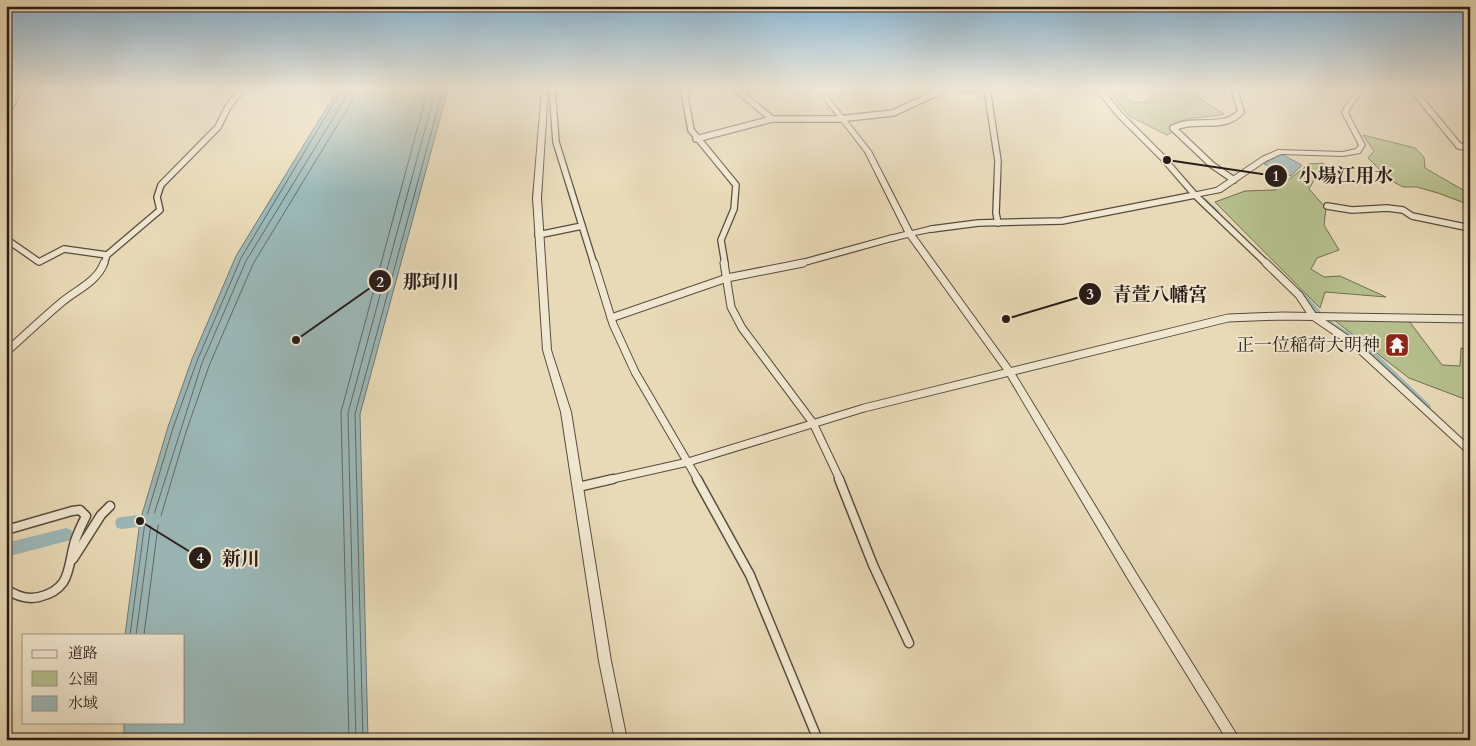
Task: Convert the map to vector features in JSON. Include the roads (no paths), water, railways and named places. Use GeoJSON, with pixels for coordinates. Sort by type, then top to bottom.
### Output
{"type":"FeatureCollection","features":[{"type":"Feature","properties":{"kind":"street"},"geometry":{"type":"LineString","coordinates":[[6,352],[63,301],[90,282],[102,269],[107,255],[160,210],[156,199],[161,185],[220,124]]}},
{"type":"Feature","properties":{"kind":"street"},"geometry":{"type":"LineString","coordinates":[[544,124],[538,163],[538,235],[547,350],[566,412],[605,661],[621,740]]}},
{"type":"Feature","properties":{"kind":"street"},"geometry":{"type":"LineString","coordinates":[[554,124],[556,142],[611,318],[635,372],[688,462],[750,574],[818,740]]}},
{"type":"Feature","properties":{"kind":"street"},"geometry":{"type":"LineString","coordinates":[[690,124],[696,138],[736,185],[734,209],[721,240],[731,307],[742,328],[813,422],[840,481],[873,565],[909,643]]}},
{"type":"Feature","properties":{"kind":"street"},"geometry":{"type":"LineString","coordinates":[[696,138],[753,124]]}},
{"type":"Feature","properties":{"kind":"street"},"geometry":{"type":"LineString","coordinates":[[848,124],[878,170],[910,234],[1009,371],[1132,576],[1234,740]]}},
{"type":"Feature","properties":{"kind":"street"},"geometry":{"type":"LineString","coordinates":[[992,124],[998,161],[996,213],[998,223]]}},
{"type":"Feature","properties":{"kind":"street"},"geometry":{"type":"LineString","coordinates":[[1130,124],[1194,195],[1299,295],[1313,316],[1354,344],[1470,451]]}},
{"type":"Feature","properties":{"kind":"street"},"geometry":{"type":"LineString","coordinates":[[1185,124],[1173,128],[1212,165],[1234,180]]}},
{"type":"Feature","properties":{"kind":"street"},"geometry":{"type":"LineString","coordinates":[[611,318],[728,278],[800,264],[892,238],[932,229],[978,223],[1062,222],[1218,190],[1264,159],[1280,152],[1343,154],[1358,151],[1362,145],[1352,124]]}},
{"type":"Feature","properties":{"kind":"street"},"geometry":{"type":"LineString","coordinates":[[1441,124],[1459,146],[1470,148]]}},
{"type":"Feature","properties":{"kind":"street"},"geometry":{"type":"LineString","coordinates":[[1327,206],[1352,210],[1387,208],[1403,210],[1412,216],[1470,228]]}},
{"type":"Feature","properties":{"kind":"street"},"geometry":{"type":"LineString","coordinates":[[538,235],[582,226]]}},
{"type":"Feature","properties":{"kind":"street"},"geometry":{"type":"LineString","coordinates":[[6,239],[40,262],[64,249],[107,255]]}},
{"type":"Feature","properties":{"kind":"street"},"geometry":{"type":"LineString","coordinates":[[578,487],[688,462],[813,422],[1009,371],[1228,318],[1313,316],[1470,319]]}},
{"type":"Feature","properties":{"kind":"street"},"geometry":{"type":"LineString","coordinates":[[72,561],[101,515],[110,506]]}},
{"type":"Feature","properties":{"kind":"street"},"geometry":{"type":"LineString","coordinates":[[6,530],[80,510],[86,516],[74,545],[72,561],[65,583],[57,591],[45,596],[20,598],[6,589]]}},
{"type":"Feature","properties":{"kind":"water"},"geometry":{"type":"Polygon","coordinates":[[[317,124],[439,124],[360,414],[368,740],[124,740],[124,724],[185,724],[185,634],[125,634],[140,521],[168,427],[192,359],[236,256],[317,124]]]}},
{"type":"Feature","properties":{"kind":"water"},"geometry":{"type":"Polygon","coordinates":[[[1281,154],[1302,165],[1291,176],[1264,164],[1281,154]]]}},
{"type":"Feature","properties":{"kind":"waterway"},"geometry":{"type":"LineString","coordinates":[[1204,200],[1217,212]]}},
{"type":"Feature","properties":{"kind":"waterway"},"geometry":{"type":"LineString","coordinates":[[1299,291],[1318,313]]}},
{"type":"Feature","properties":{"kind":"waterway"},"geometry":{"type":"LineString","coordinates":[[1326,321],[1361,344],[1427,407]]}},
{"type":"Feature","properties":{"kind":"waterway"},"geometry":{"type":"LineString","coordinates":[[122,523],[155,519]]}},
{"type":"Feature","properties":{"kind":"waterway"},"geometry":{"type":"LineString","coordinates":[[6,550],[66,535]]}},
{"type":"Feature","properties":{"kind":"place","name":"小場江用水"},"geometry":{"type":"Point","coordinates":[1167,160]}},
{"type":"Feature","properties":{"kind":"place","name":"青萱八幡宮"},"geometry":{"type":"Point","coordinates":[1006,319]}},
{"type":"Feature","properties":{"kind":"place","name":"那珂川"},"geometry":{"type":"Point","coordinates":[296,340]}},
{"type":"Feature","properties":{"kind":"place","name":"正一位稲荷大明神"},"geometry":{"type":"Point","coordinates":[1397,345]}},
{"type":"Feature","properties":{"kind":"place","name":"新川"},"geometry":{"type":"Point","coordinates":[140,521]}}]}
